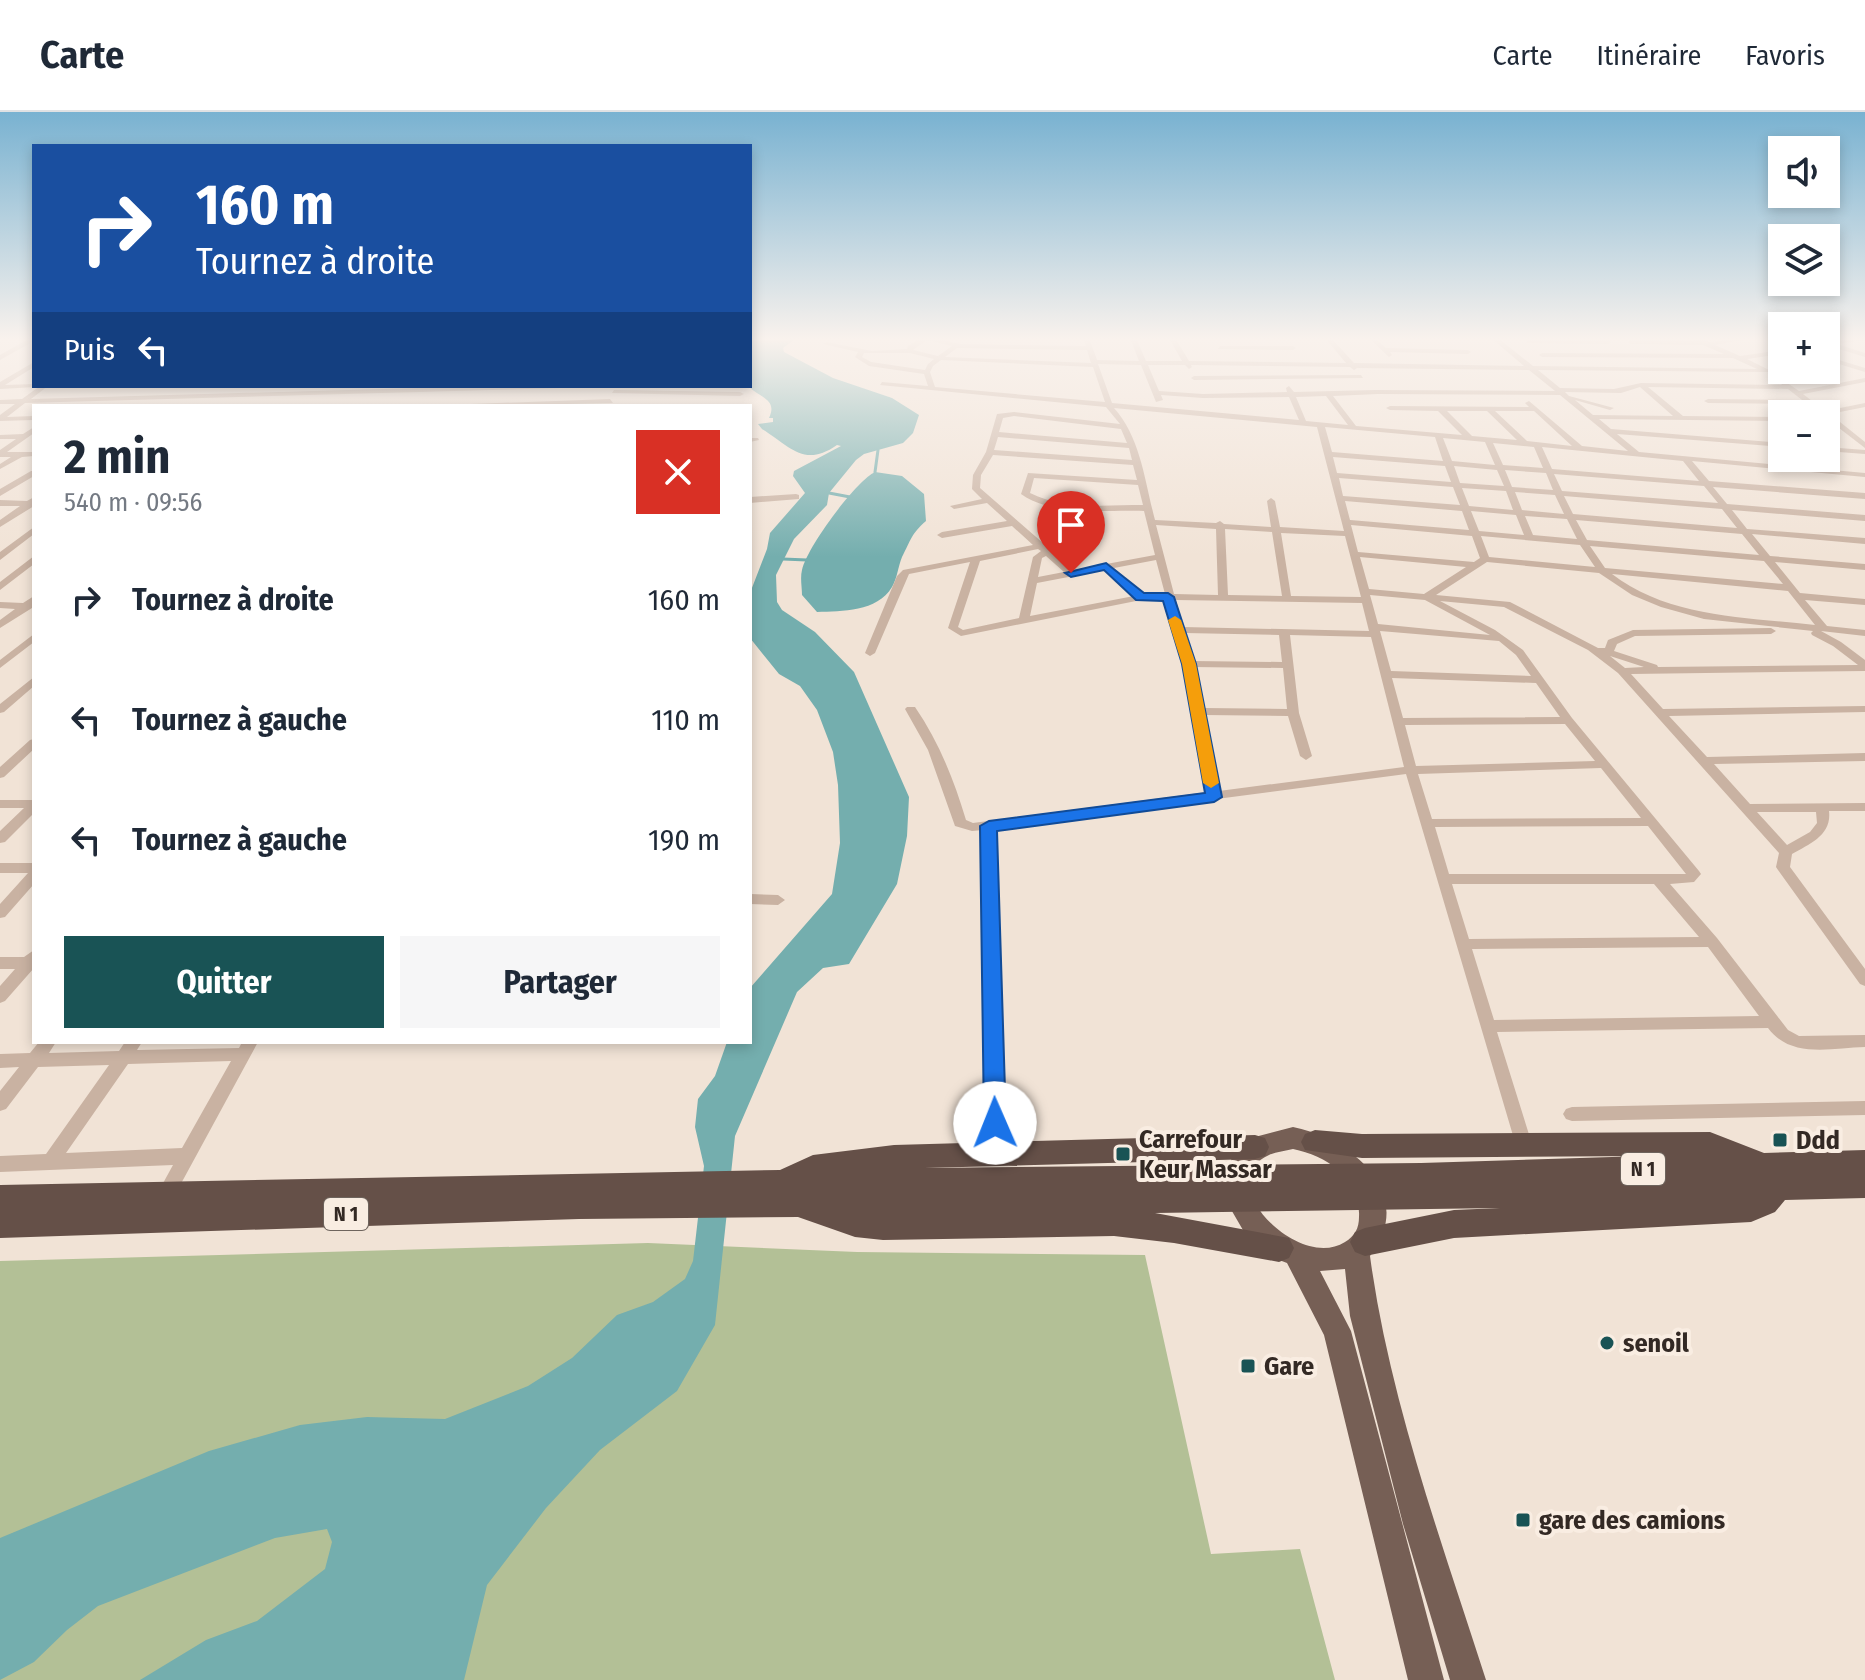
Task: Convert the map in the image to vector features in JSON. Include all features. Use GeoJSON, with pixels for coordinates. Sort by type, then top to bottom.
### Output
{"type":"FeatureCollection","features":[{"type":"Feature","properties":{"kind":"highway"},"geometry":{"type":"LineString","coordinates":[[1315,1142],[1362,1146],[1710,1144],[1770,1176],[1765,1203],[1751,1209],[1454,1224],[1360,1246]]}},
{"type":"Feature","properties":{"kind":"highway"},"geometry":{"type":"LineString","coordinates":[[1255,1147],[996,1153],[843,1161],[813,1167],[784,1194],[855,1223],[883,1226],[1114,1222],[1174,1229],[1288,1252]]}},
{"type":"Feature","properties":{"kind":"highway","name":"N 1"},"geometry":{"type":"LineString","coordinates":[[0,1224],[692,1195],[1425,1187],[1770,1176],[1865,1162]]}},
{"type":"Feature","properties":{"kind":"highway","name":"N 1"},"geometry":{"type":"LineString","coordinates":[[1770,1176],[1865,1185]]}},
{"type":"Feature","properties":{"kind":"highway","name":"N 1"},"geometry":{"type":"LineString","coordinates":[[0,1198],[692,1195]]}},
{"type":"Feature","properties":{"kind":"main road"},"geometry":{"type":"LineString","coordinates":[[1288,1252],[1319,1260],[1339,1258],[1360,1246],[1373,1225],[1374,1206],[1367,1186],[1354,1168],[1336,1152],[1315,1142],[1293,1138],[1273,1139],[1255,1147],[1243,1159],[1236,1176],[1237,1195],[1252,1224],[1288,1252],[1337,1331],[1426,1680]]}},
{"type":"Feature","properties":{"kind":"main road"},"geometry":{"type":"LineString","coordinates":[[1360,1246],[1364,1316],[1419,1524],[1468,1680]]}},
{"type":"Feature","properties":{"kind":"street"},"geometry":{"type":"LineString","coordinates":[[1113,411],[1132,446],[1142,483],[1168,597],[1189,664],[1214,797]]}},
{"type":"Feature","properties":{"kind":"street"},"geometry":{"type":"LineString","coordinates":[[1166,411],[1768,467]]}},
{"type":"Feature","properties":{"kind":"street"},"geometry":{"type":"LineString","coordinates":[[1248,411],[1250,419]]}},
{"type":"Feature","properties":{"kind":"street"},"geometry":{"type":"LineString","coordinates":[[1299,411],[1304,424]]}},
{"type":"Feature","properties":{"kind":"street"},"geometry":{"type":"LineString","coordinates":[[1341,411],[1354,428]]}},
{"type":"Feature","properties":{"kind":"street"},"geometry":{"type":"LineString","coordinates":[[1393,411],[1397,416]]}},
{"type":"Feature","properties":{"kind":"street"},"geometry":{"type":"LineString","coordinates":[[1443,411],[1469,438]]}},
{"type":"Feature","properties":{"kind":"street"},"geometry":{"type":"LineString","coordinates":[[1491,411],[1524,443]]}},
{"type":"Feature","properties":{"kind":"street"},"geometry":{"type":"LineString","coordinates":[[1538,411],[1579,448]]}},
{"type":"Feature","properties":{"kind":"street"},"geometry":{"type":"LineString","coordinates":[[1584,411],[1636,453]]}},
{"type":"Feature","properties":{"kind":"street"},"geometry":{"type":"LineString","coordinates":[[1673,411],[1682,419]]}},
{"type":"Feature","properties":{"kind":"street"},"geometry":{"type":"LineString","coordinates":[[1722,411],[1733,419]]}},
{"type":"Feature","properties":{"kind":"street"},"geometry":{"type":"LineString","coordinates":[[1071,573],[989,500],[976,486],[977,475],[990,452],[1000,416],[1014,414],[1124,427]]}},
{"type":"Feature","properties":{"kind":"street"},"geometry":{"type":"LineString","coordinates":[[1592,417],[1768,420]]}},
{"type":"Feature","properties":{"kind":"street"},"geometry":{"type":"LineString","coordinates":[[0,418],[32,418]]}},
{"type":"Feature","properties":{"kind":"street"},"geometry":{"type":"LineString","coordinates":[[1733,419],[1732,428],[1745,442]]}},
{"type":"Feature","properties":{"kind":"street"},"geometry":{"type":"LineString","coordinates":[[1403,425],[1410,433]]}},
{"type":"Feature","properties":{"kind":"street"},"geometry":{"type":"LineString","coordinates":[[1840,425],[1853,426]]}},
{"type":"Feature","properties":{"kind":"street"},"geometry":{"type":"LineString","coordinates":[[1840,425],[1865,446]]}},
{"type":"Feature","properties":{"kind":"street"},"geometry":{"type":"LineString","coordinates":[[1321,426],[1411,770],[1523,1144]]}},
{"type":"Feature","properties":{"kind":"street"},"geometry":{"type":"LineString","coordinates":[[1609,431],[1768,444]]}},
{"type":"Feature","properties":{"kind":"street"},"geometry":{"type":"LineString","coordinates":[[994,434],[1132,446]]}},
{"type":"Feature","properties":{"kind":"street"},"geometry":{"type":"LineString","coordinates":[[0,437],[29,436]]}},
{"type":"Feature","properties":{"kind":"street"},"geometry":{"type":"LineString","coordinates":[[0,454],[29,436]]}},
{"type":"Feature","properties":{"kind":"street"},"geometry":{"type":"LineString","coordinates":[[1438,436],[1476,533],[1480,562]]}},
{"type":"Feature","properties":{"kind":"street"},"geometry":{"type":"LineString","coordinates":[[1488,440],[1530,538]]}},
{"type":"Feature","properties":{"kind":"street"},"geometry":{"type":"LineString","coordinates":[[1537,444],[1585,543],[1601,570],[1614,581]]}},
{"type":"Feature","properties":{"kind":"street"},"geometry":{"type":"LineString","coordinates":[[1840,450],[1865,452]]}},
{"type":"Feature","properties":{"kind":"street"},"geometry":{"type":"LineString","coordinates":[[990,452],[1136,463]]}},
{"type":"Feature","properties":{"kind":"street"},"geometry":{"type":"LineString","coordinates":[[0,454],[32,454]]}},
{"type":"Feature","properties":{"kind":"street"},"geometry":{"type":"LineString","coordinates":[[0,467],[21,454]]}},
{"type":"Feature","properties":{"kind":"street"},"geometry":{"type":"LineString","coordinates":[[1329,454],[1865,496]]}},
{"type":"Feature","properties":{"kind":"street"},"geometry":{"type":"LineString","coordinates":[[1039,456],[1025,494],[1031,499],[1056,504],[1148,508]]}},
{"type":"Feature","properties":{"kind":"street"},"geometry":{"type":"LineString","coordinates":[[1687,460],[1824,629]]}},
{"type":"Feature","properties":{"kind":"street"},"geometry":{"type":"LineString","coordinates":[[1828,472],[1865,475]]}},
{"type":"Feature","properties":{"kind":"street"},"geometry":{"type":"LineString","coordinates":[[0,493],[32,474]]}},
{"type":"Feature","properties":{"kind":"street"},"geometry":{"type":"LineString","coordinates":[[1031,475],[1142,483]]}},
{"type":"Feature","properties":{"kind":"street"},"geometry":{"type":"LineString","coordinates":[[1334,475],[1865,518]]}},
{"type":"Feature","properties":{"kind":"street"},"geometry":{"type":"LineString","coordinates":[[752,490],[789,487]]}},
{"type":"Feature","properties":{"kind":"street"},"geometry":{"type":"LineString","coordinates":[[752,500],[796,497]]}},
{"type":"Feature","properties":{"kind":"street"},"geometry":{"type":"LineString","coordinates":[[1340,498],[1865,541]]}},
{"type":"Feature","properties":{"kind":"street"},"geometry":{"type":"LineString","coordinates":[[954,506],[989,500]]}},
{"type":"Feature","properties":{"kind":"street"},"geometry":{"type":"LineString","coordinates":[[1271,501],[1287,599]]}},
{"type":"Feature","properties":{"kind":"street"},"geometry":{"type":"LineString","coordinates":[[0,503],[32,502]]}},
{"type":"Feature","properties":{"kind":"street"},"geometry":{"type":"LineString","coordinates":[[0,524],[32,502]]}},
{"type":"Feature","properties":{"kind":"street"},"geometry":{"type":"LineString","coordinates":[[1152,522],[1349,534]]}},
{"type":"Feature","properties":{"kind":"street"},"geometry":{"type":"LineString","coordinates":[[1347,522],[1865,567]]}},
{"type":"Feature","properties":{"kind":"street"},"geometry":{"type":"LineString","coordinates":[[942,535],[1014,523]]}},
{"type":"Feature","properties":{"kind":"street"},"geometry":{"type":"LineString","coordinates":[[1220,524],[1223,598]]}},
{"type":"Feature","properties":{"kind":"street"},"geometry":{"type":"LineString","coordinates":[[0,557],[32,532]]}},
{"type":"Feature","properties":{"kind":"street"},"geometry":{"type":"LineString","coordinates":[[0,544],[32,545]]}},
{"type":"Feature","properties":{"kind":"street"},"geometry":{"type":"LineString","coordinates":[[870,653],[902,576],[918,568],[1044,549]]}},
{"type":"Feature","properties":{"kind":"street"},"geometry":{"type":"LineString","coordinates":[[1024,619],[1039,555],[1044,549]]}},
{"type":"Feature","properties":{"kind":"street"},"geometry":{"type":"LineString","coordinates":[[1355,554],[1601,570],[1746,584],[1865,602]]}},
{"type":"Feature","properties":{"kind":"street"},"geometry":{"type":"LineString","coordinates":[[1723,555],[1731,565]]}},
{"type":"Feature","properties":{"kind":"street"},"geometry":{"type":"LineString","coordinates":[[976,557],[953,628],[961,633],[1141,597],[1426,597],[1506,604],[1592,648],[1622,671],[1786,852]]}},
{"type":"Feature","properties":{"kind":"street"},"geometry":{"type":"LineString","coordinates":[[1032,581],[1159,557]]}},
{"type":"Feature","properties":{"kind":"street"},"geometry":{"type":"LineString","coordinates":[[0,587],[32,561]]}},
{"type":"Feature","properties":{"kind":"street"},"geometry":{"type":"LineString","coordinates":[[1426,597],[1480,562]]}},
{"type":"Feature","properties":{"kind":"street"},"geometry":{"type":"LineString","coordinates":[[1106,566],[1141,597]]}},
{"type":"Feature","properties":{"kind":"street"},"geometry":{"type":"LineString","coordinates":[[1578,568],[1693,613],[1865,633]]}},
{"type":"Feature","properties":{"kind":"street"},"geometry":{"type":"LineString","coordinates":[[1738,575],[1746,584]]}},
{"type":"Feature","properties":{"kind":"street"},"geometry":{"type":"LineString","coordinates":[[1426,597],[1504,640],[1532,664],[1539,680],[1568,720],[1694,874],[1689,879],[1659,880],[1445,879]]}},
{"type":"Feature","properties":{"kind":"street"},"geometry":{"type":"LineString","coordinates":[[0,605],[31,604]]}},
{"type":"Feature","properties":{"kind":"street"},"geometry":{"type":"LineString","coordinates":[[0,625],[31,604]]}},
{"type":"Feature","properties":{"kind":"street"},"geometry":{"type":"LineString","coordinates":[[1178,630],[1375,631],[1504,640]]}},
{"type":"Feature","properties":{"kind":"street"},"geometry":{"type":"LineString","coordinates":[[1609,651],[1612,642],[1633,633],[1801,631],[1824,636],[1865,666]]}},
{"type":"Feature","properties":{"kind":"street"},"geometry":{"type":"LineString","coordinates":[[1284,632],[1293,713],[1306,756]]}},
{"type":"Feature","properties":{"kind":"street"},"geometry":{"type":"LineString","coordinates":[[0,665],[32,639]]}},
{"type":"Feature","properties":{"kind":"street"},"geometry":{"type":"LineString","coordinates":[[1592,648],[1663,670]]}},
{"type":"Feature","properties":{"kind":"street"},"geometry":{"type":"LineString","coordinates":[[1189,664],[1288,665]]}},
{"type":"Feature","properties":{"kind":"street"},"geometry":{"type":"LineString","coordinates":[[1622,671],[1865,666]]}},
{"type":"Feature","properties":{"kind":"street"},"geometry":{"type":"LineString","coordinates":[[1386,674],[1539,680]]}},
{"type":"Feature","properties":{"kind":"street"},"geometry":{"type":"LineString","coordinates":[[2,706],[32,682]]}},
{"type":"Feature","properties":{"kind":"street"},"geometry":{"type":"LineString","coordinates":[[911,709],[928,733],[943,764],[960,823],[966,826],[989,826],[1411,770],[1605,764]]}},
{"type":"Feature","properties":{"kind":"street"},"geometry":{"type":"LineString","coordinates":[[1659,713],[1865,709]]}},
{"type":"Feature","properties":{"kind":"street"},"geometry":{"type":"LineString","coordinates":[[1199,711],[1293,713]]}},
{"type":"Feature","properties":{"kind":"street"},"geometry":{"type":"LineString","coordinates":[[1399,722],[1568,720]]}},
{"type":"Feature","properties":{"kind":"street"},"geometry":{"type":"LineString","coordinates":[[0,774],[32,745]]}},
{"type":"Feature","properties":{"kind":"street"},"geometry":{"type":"LineString","coordinates":[[1703,761],[1865,757]]}},
{"type":"Feature","properties":{"kind":"street"},"geometry":{"type":"LineString","coordinates":[[0,804],[32,805]]}},
{"type":"Feature","properties":{"kind":"street"},"geometry":{"type":"LineString","coordinates":[[0,839],[32,807]]}},
{"type":"Feature","properties":{"kind":"street"},"geometry":{"type":"LineString","coordinates":[[1822,807],[1824,823],[1815,835],[1786,852],[1783,867],[1865,980]]}},
{"type":"Feature","properties":{"kind":"street"},"geometry":{"type":"LineString","coordinates":[[1746,808],[1865,807]]}},
{"type":"Feature","properties":{"kind":"street"},"geometry":{"type":"LineString","coordinates":[[1427,823],[1652,822]]}},
{"type":"Feature","properties":{"kind":"street"},"geometry":{"type":"LineString","coordinates":[[989,826],[996,1153]]}},
{"type":"Feature","properties":{"kind":"street"},"geometry":{"type":"LineString","coordinates":[[0,868],[32,868]]}},
{"type":"Feature","properties":{"kind":"street"},"geometry":{"type":"LineString","coordinates":[[0,913],[32,877]]}},
{"type":"Feature","properties":{"kind":"street"},"geometry":{"type":"LineString","coordinates":[[1659,880],[1712,942],[1782,1035],[1797,1043],[1865,1041]]}},
{"type":"Feature","properties":{"kind":"street"},"geometry":{"type":"LineString","coordinates":[[752,899],[778,900]]}},
{"type":"Feature","properties":{"kind":"street"},"geometry":{"type":"LineString","coordinates":[[1464,944],[1712,942]]}},
{"type":"Feature","properties":{"kind":"street"},"geometry":{"type":"LineString","coordinates":[[0,963],[32,961]]}},
{"type":"Feature","properties":{"kind":"street"},"geometry":{"type":"LineString","coordinates":[[0,997],[32,961]]}},
{"type":"Feature","properties":{"kind":"street"},"geometry":{"type":"LineString","coordinates":[[1488,1026],[1770,1022]]}},
{"type":"Feature","properties":{"kind":"street"},"geometry":{"type":"LineString","coordinates":[[0,1104],[47,1044]]}},
{"type":"Feature","properties":{"kind":"street"},"geometry":{"type":"LineString","coordinates":[[51,1161],[133,1044]]}},
{"type":"Feature","properties":{"kind":"street"},"geometry":{"type":"LineString","coordinates":[[0,1061],[123,1057],[247,1048]]}},
{"type":"Feature","properties":{"kind":"street"},"geometry":{"type":"LineString","coordinates":[[165,1196],[247,1048]]}},
{"type":"Feature","properties":{"kind":"street"},"geometry":{"type":"LineString","coordinates":[[1572,1114],[1865,1108]]}},
{"type":"Feature","properties":{"kind":"street"},"geometry":{"type":"LineString","coordinates":[[0,1164],[189,1156]]}},
{"type":"Feature","properties":{"kind":"green space"},"geometry":{"type":"Polygon","coordinates":[[[648,1243],[857,1252],[1145,1255],[1211,1554],[1300,1549],[1335,1680],[0,1680],[0,1261],[648,1243]]]}},
{"type":"Feature","properties":{"kind":"water"},"geometry":{"type":"Polygon","coordinates":[[[913,411],[919,415],[913,433],[903,443],[864,454],[856,460],[829,493],[827,505],[794,539],[776,575],[777,602],[782,610],[815,632],[854,672],[909,797],[907,836],[897,884],[849,964],[823,968],[797,992],[735,1136],[715,1325],[677,1391],[600,1450],[546,1508],[487,1585],[464,1680],[140,1680],[206,1640],[257,1621],[325,1569],[332,1542],[327,1529],[275,1538],[98,1606],[34,1662],[0,1680],[0,1538],[209,1451],[300,1425],[367,1417],[445,1419],[528,1386],[572,1358],[617,1315],[653,1302],[685,1279],[693,1261],[704,1166],[695,1127],[698,1099],[715,1076],[726,1044],[752,1044],[752,986],[832,894],[840,843],[838,785],[833,752],[817,710],[800,686],[779,674],[752,640],[752,588],[770,533],[805,493],[793,476],[794,471],[841,446],[815,455],[798,452],[758,424],[773,422],[773,418],[769,418],[771,412],[913,411]]]}},
{"type":"Feature","properties":{"kind":"water"},"geometry":{"type":"Polygon","coordinates":[[[875,472],[902,476],[924,494],[926,521],[912,538],[894,584],[885,595],[868,606],[817,612],[802,595],[801,573],[806,560],[822,531],[845,501],[875,472]]]}},
{"type":"Feature","properties":{"kind":"waterway"},"geometry":{"type":"LineString","coordinates":[[875,472],[878,450]]}},
{"type":"Feature","properties":{"kind":"waterway"},"geometry":{"type":"LineString","coordinates":[[829,493],[850,497]]}},
{"type":"Feature","properties":{"kind":"waterway"},"geometry":{"type":"LineString","coordinates":[[783,559],[807,560]]}},
{"type":"Feature","properties":{"kind":"slow traffic"},"geometry":{"type":"LineString","coordinates":[[1175,620],[1189,664],[1211,783]]}},
{"type":"Feature","properties":{"kind":"place","name":"Ddd"},"geometry":{"type":"Point","coordinates":[1780,1140]}},
{"type":"Feature","properties":{"kind":"place","name":"Carrefour Keur Massar"},"geometry":{"type":"Point","coordinates":[1123,1154]}},
{"type":"Feature","properties":{"kind":"place","name":"senoil"},"geometry":{"type":"Point","coordinates":[1607,1343]}},
{"type":"Feature","properties":{"kind":"place","name":"Gare"},"geometry":{"type":"Point","coordinates":[1248,1366]}},
{"type":"Feature","properties":{"kind":"place","name":"gare des camions"},"geometry":{"type":"Point","coordinates":[1523,1520]}},
{"type":"Feature","properties":{"kind":"route"},"geometry":{"type":"LineString","coordinates":[[995,1123],[989,826],[1214,797],[1189,664],[1168,597],[1141,597],[1106,566],[1071,573]]}}]}
